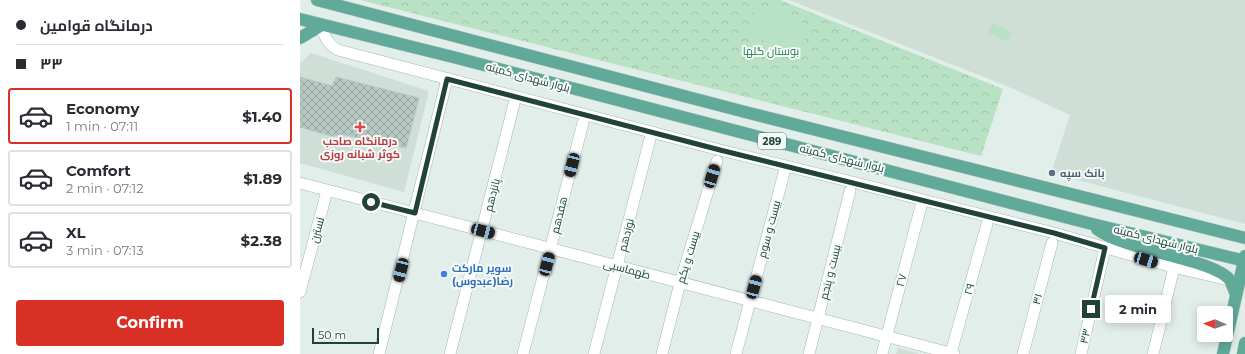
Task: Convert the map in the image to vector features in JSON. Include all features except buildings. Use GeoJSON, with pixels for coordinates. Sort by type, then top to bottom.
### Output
{"type":"FeatureCollection","features":[{"type":"Feature","properties":{"kind":"main road","name":"بلوار شهدای کمیته"},"geometry":{"type":"LineString","coordinates":[[317,0],[757,115],[1245,238]]}},
{"type":"Feature","properties":{"kind":"main road","name":"بلوار شهدای کمیته"},"geometry":{"type":"LineString","coordinates":[[300,19],[320,26],[453,57],[1088,223],[1245,259]]}},
{"type":"Feature","properties":{"kind":"main road"},"geometry":{"type":"LineString","coordinates":[[300,38],[320,26]]}},
{"type":"Feature","properties":{"kind":"main road"},"geometry":{"type":"LineString","coordinates":[[1088,223],[1099,231],[1115,239],[1148,251],[1210,267],[1229,280],[1236,294]]}},
{"type":"Feature","properties":{"kind":"main road"},"geometry":{"type":"LineString","coordinates":[[1223,354],[1245,259]]}},
{"type":"Feature","properties":{"kind":"main road"},"geometry":{"type":"LineString","coordinates":[[1243,354],[1245,343]]}},
{"type":"Feature","properties":{"kind":"street"},"geometry":{"type":"LineString","coordinates":[[320,26],[326,40],[331,46],[338,50],[720,150],[1054,233],[1173,267],[1229,280]]}},
{"type":"Feature","properties":{"kind":"street"},"geometry":{"type":"LineString","coordinates":[[379,354],[447,79]]}},
{"type":"Feature","properties":{"kind":"street","name":"پانزدهم"},"geometry":{"type":"LineString","coordinates":[[450,354],[483,231],[514,104]]}},
{"type":"Feature","properties":{"kind":"street","name":"هفدهم"},"geometry":{"type":"LineString","coordinates":[[522,354],[551,249],[583,123]]}},
{"type":"Feature","properties":{"kind":"street","name":"نوزدهم"},"geometry":{"type":"LineString","coordinates":[[594,354],[650,139]]}},
{"type":"Feature","properties":{"kind":"street","name":"بیست و یکم"},"geometry":{"type":"LineString","coordinates":[[662,354],[680,283],[717,161]]}},
{"type":"Feature","properties":{"kind":"street","name":"بیست و سوم"},"geometry":{"type":"LineString","coordinates":[[736,354],[784,173]]}},
{"type":"Feature","properties":{"kind":"street","name":"طهماسبی"},"geometry":{"type":"LineString","coordinates":[[300,183],[952,354]]}},
{"type":"Feature","properties":{"kind":"street","name":"بیست و پنجم"},"geometry":{"type":"LineString","coordinates":[[809,354],[819,319],[850,190]]}},
{"type":"Feature","properties":{"kind":"street","name":"نسترن"},"geometry":{"type":"LineString","coordinates":[[300,292],[328,191]]}},
{"type":"Feature","properties":{"kind":"street","name":"۲۷"},"geometry":{"type":"LineString","coordinates":[[882,354],[921,206]]}},
{"type":"Feature","properties":{"kind":"street","name":"۲۹"},"geometry":{"type":"LineString","coordinates":[[952,354],[987,224]]}},
{"type":"Feature","properties":{"kind":"street","name":"۳۱"},"geometry":{"type":"LineString","coordinates":[[1023,354],[1052,243]]}},
{"type":"Feature","properties":{"kind":"street","name":"۳۳"},"geometry":{"type":"LineString","coordinates":[[1081,354],[1105,248]]}},
{"type":"Feature","properties":{"kind":"street"},"geometry":{"type":"LineString","coordinates":[[1153,354],[1173,272]]}},
{"type":"Feature","properties":{"kind":"shaded area"},"geometry":{"type":"Polygon","coordinates":[[[789,0],[1245,0],[1245,224],[1051,173],[1070,115],[1014,89],[789,0]]]}},
{"type":"Feature","properties":{"kind":"shaded area","name":"درمانگاه صاحب کوثر شبانه روزی"},"geometry":{"type":"Polygon","coordinates":[[[311,53],[429,91],[404,192],[300,163],[300,63],[311,53]]]}},
{"type":"Feature","properties":{"kind":"shaded area"},"geometry":{"type":"Polygon","coordinates":[[[898,348],[921,354],[896,354],[898,348]]]}},
{"type":"Feature","properties":{"kind":"green space","name":"بوستان گلها"},"geometry":{"type":"Polygon","coordinates":[[[360,0],[780,0],[1003,89],[981,156],[360,0]]]}},
{"type":"Feature","properties":{"kind":"green space"},"geometry":{"type":"Polygon","coordinates":[[[756,5],[810,25],[799,53],[746,33],[756,5]]]}},
{"type":"Feature","properties":{"kind":"green space"},"geometry":{"type":"Polygon","coordinates":[[[992,23],[1012,32],[1008,42],[988,33],[992,23]]]}},
{"type":"Feature","properties":{"kind":"place","name":"درمانگاه صاحب کوثر شبانه روزی"},"geometry":{"type":"Point","coordinates":[360,127]}},
{"type":"Feature","properties":{"kind":"place","name":"بانک سپه"},"geometry":{"type":"Point","coordinates":[1052,173]}},
{"type":"Feature","properties":{"kind":"place","name":"سوپر مارکت رضا(عبدوس)"},"geometry":{"type":"Point","coordinates":[444,274]}},
{"type":"Feature","properties":{"kind":"route"},"geometry":{"type":"LineString","coordinates":[[371,202],[415,213],[447,79],[720,150],[922,199],[989,218],[1054,233],[1105,248],[1091,309]]}}]}
